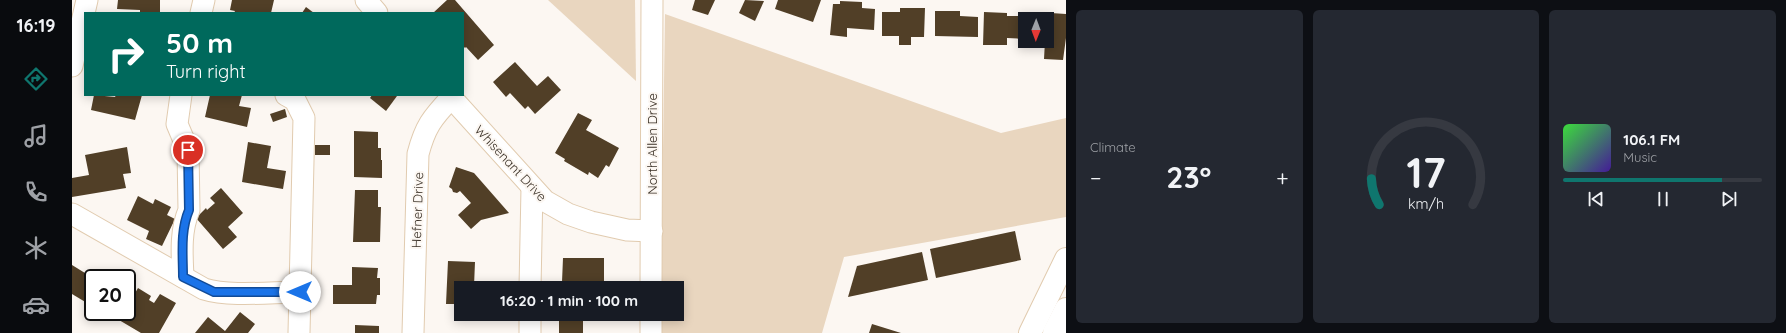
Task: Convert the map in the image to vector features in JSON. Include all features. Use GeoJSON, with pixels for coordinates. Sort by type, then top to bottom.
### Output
{"type":"FeatureCollection","features":[{"type":"Feature","properties":{"kind":"main road"},"geometry":{"type":"LineString","coordinates":[[1030,333],[1066,259]]}},
{"type":"Feature","properties":{"kind":"main road"},"geometry":{"type":"LineString","coordinates":[[1054,333],[1066,310]]}},
{"type":"Feature","properties":{"kind":"street"},"geometry":{"type":"LineString","coordinates":[[84,12],[87,0]]}},
{"type":"Feature","properties":{"kind":"street"},"geometry":{"type":"LineString","coordinates":[[201,12],[204,0]]}},
{"type":"Feature","properties":{"kind":"street"},"geometry":{"type":"LineString","coordinates":[[366,0],[376,12]]}},
{"type":"Feature","properties":{"kind":"street","name":"North Allen Drive"},"geometry":{"type":"LineString","coordinates":[[651,281],[652,0]]}},
{"type":"Feature","properties":{"kind":"street"},"geometry":{"type":"LineString","coordinates":[[72,66],[84,13]]}},
{"type":"Feature","properties":{"kind":"street"},"geometry":{"type":"LineString","coordinates":[[181,96],[177,124],[188,150],[189,210],[186,218],[182,242],[183,277]]}},
{"type":"Feature","properties":{"kind":"street"},"geometry":{"type":"LineString","coordinates":[[288,96],[295,100],[304,118],[299,333]]}},
{"type":"Feature","properties":{"kind":"street","name":"Whisenant Drive"},"geometry":{"type":"LineString","coordinates":[[450,96],[545,201],[568,214],[591,222],[627,230],[652,231]]}},
{"type":"Feature","properties":{"kind":"street","name":"Hefner Drive"},"geometry":{"type":"LineString","coordinates":[[413,333],[418,154],[424,133],[436,113],[450,96]]}},
{"type":"Feature","properties":{"kind":"street"},"geometry":{"type":"LineString","coordinates":[[530,281],[532,188]]}},
{"type":"Feature","properties":{"kind":"street"},"geometry":{"type":"LineString","coordinates":[[72,214],[183,277],[214,292],[300,292]]}},
{"type":"Feature","properties":{"kind":"street"},"geometry":{"type":"LineString","coordinates":[[530,321],[530,333]]}},
{"type":"Feature","properties":{"kind":"street"},"geometry":{"type":"LineString","coordinates":[[651,321],[651,333]]}},
{"type":"Feature","properties":{"kind":"shaded area"},"geometry":{"type":"Polygon","coordinates":[[[548,0],[635,0],[636,81],[548,0]]]}},
{"type":"Feature","properties":{"kind":"shaded area"},"geometry":{"type":"Polygon","coordinates":[[[665,14],[1001,133],[1066,118],[1066,217],[844,257],[822,333],[660,333],[661,321],[684,321],[684,281],[661,281],[665,14]]]}},
{"type":"Feature","properties":{"kind":"building"},"geometry":{"type":"Polygon","coordinates":[[[118,0],[160,0],[160,12],[140,12],[140,10],[117,9],[118,0]]]}},
{"type":"Feature","properties":{"kind":"building"},"geometry":{"type":"Polygon","coordinates":[[[232,0],[274,0],[271,12],[234,12],[230,10],[232,0]]]}},
{"type":"Feature","properties":{"kind":"building"},"geometry":{"type":"Polygon","coordinates":[[[447,0],[455,0],[494,45],[478,60],[466,47],[464,47],[464,12],[434,12],[447,0]]]}},
{"type":"Feature","properties":{"kind":"building"},"geometry":{"type":"Polygon","coordinates":[[[695,0],[715,0],[708,15],[692,10],[695,0]]]}},
{"type":"Feature","properties":{"kind":"building"},"geometry":{"type":"Polygon","coordinates":[[[745,0],[764,1],[755,21],[739,13],[745,0]]]}},
{"type":"Feature","properties":{"kind":"building"},"geometry":{"type":"Polygon","coordinates":[[[778,0],[821,0],[813,22],[775,9],[778,0]]]}},
{"type":"Feature","properties":{"kind":"building"},"geometry":{"type":"Polygon","coordinates":[[[840,1],[862,2],[862,8],[875,9],[874,30],[847,28],[847,37],[830,35],[833,4],[840,4],[840,1]]]}},
{"type":"Feature","properties":{"kind":"building"},"geometry":{"type":"Polygon","coordinates":[[[306,7],[313,12],[303,12],[306,7]]]}},
{"type":"Feature","properties":{"kind":"building"},"geometry":{"type":"Polygon","coordinates":[[[900,8],[925,8],[924,37],[911,37],[911,45],[899,45],[899,36],[882,36],[882,12],[900,12],[900,8]]]}},
{"type":"Feature","properties":{"kind":"building"},"geometry":{"type":"Polygon","coordinates":[[[935,11],[960,11],[960,16],[978,17],[978,37],[935,36],[935,11]]]}},
{"type":"Feature","properties":{"kind":"building"},"geometry":{"type":"Polygon","coordinates":[[[984,12],[1007,13],[1007,16],[1018,16],[1018,39],[1007,38],[1007,45],[983,45],[984,12]]]}},
{"type":"Feature","properties":{"kind":"building"},"geometry":{"type":"Polygon","coordinates":[[[1054,13],[1066,14],[1066,38],[1063,60],[1044,59],[1045,48],[1054,48],[1054,13]]]}},
{"type":"Feature","properties":{"kind":"building"},"geometry":{"type":"Polygon","coordinates":[[[515,62],[537,86],[548,76],[561,90],[535,114],[528,106],[525,109],[510,93],[506,97],[493,82],[515,62]]]}},
{"type":"Feature","properties":{"kind":"building"},"geometry":{"type":"Polygon","coordinates":[[[94,96],[142,96],[135,120],[91,110],[94,96]]]}},
{"type":"Feature","properties":{"kind":"building"},"geometry":{"type":"Polygon","coordinates":[[[210,96],[242,96],[239,106],[251,108],[247,127],[205,117],[210,96]]]}},
{"type":"Feature","properties":{"kind":"building"},"geometry":{"type":"Polygon","coordinates":[[[371,96],[397,96],[386,111],[370,98],[371,96]]]}},
{"type":"Feature","properties":{"kind":"building"},"geometry":{"type":"Polygon","coordinates":[[[285,109],[287,117],[273,122],[270,114],[285,109]]]}},
{"type":"Feature","properties":{"kind":"building"},"geometry":{"type":"Polygon","coordinates":[[[578,113],[592,120],[586,130],[619,148],[609,167],[606,165],[598,178],[589,172],[588,175],[564,161],[565,159],[555,153],[578,113]]]}},
{"type":"Feature","properties":{"kind":"building"},"geometry":{"type":"Polygon","coordinates":[[[354,131],[378,132],[378,148],[381,148],[382,178],[354,177],[354,131]]]}},
{"type":"Feature","properties":{"kind":"building"},"geometry":{"type":"Polygon","coordinates":[[[248,142],[271,146],[267,168],[286,171],[283,189],[242,182],[248,142]]]}},
{"type":"Feature","properties":{"kind":"building"},"geometry":{"type":"Polygon","coordinates":[[[315,145],[330,145],[330,155],[315,155],[315,145]]]}},
{"type":"Feature","properties":{"kind":"building"},"geometry":{"type":"Polygon","coordinates":[[[127,147],[131,173],[123,174],[126,188],[72,197],[72,178],[89,175],[85,155],[127,147]]]}},
{"type":"Feature","properties":{"kind":"building"},"geometry":{"type":"Polygon","coordinates":[[[456,167],[474,173],[509,213],[481,220],[471,229],[458,215],[471,203],[460,191],[457,193],[453,192],[449,187],[456,167]]]}},
{"type":"Feature","properties":{"kind":"building"},"geometry":{"type":"Polygon","coordinates":[[[221,188],[243,213],[228,227],[237,237],[223,249],[196,218],[206,208],[207,210],[215,203],[210,198],[221,188]]]}},
{"type":"Feature","properties":{"kind":"building"},"geometry":{"type":"Polygon","coordinates":[[[355,190],[378,190],[378,207],[381,207],[380,242],[353,242],[355,190]]]}},
{"type":"Feature","properties":{"kind":"building"},"geometry":{"type":"Polygon","coordinates":[[[138,196],[153,204],[155,199],[171,207],[167,215],[175,219],[162,246],[146,239],[149,231],[127,220],[138,196]]]}},
{"type":"Feature","properties":{"kind":"building"},"geometry":{"type":"Polygon","coordinates":[[[1015,231],[1021,260],[936,278],[930,249],[1015,231]]]}},
{"type":"Feature","properties":{"kind":"building"},"geometry":{"type":"Polygon","coordinates":[[[922,252],[928,280],[848,297],[857,266],[922,252]]]}},
{"type":"Feature","properties":{"kind":"building"},"geometry":{"type":"Polygon","coordinates":[[[563,258],[604,258],[604,281],[562,281],[563,258]]]}},
{"type":"Feature","properties":{"kind":"building"},"geometry":{"type":"Polygon","coordinates":[[[448,261],[475,262],[474,281],[454,281],[454,304],[446,304],[448,261]]]}},
{"type":"Feature","properties":{"kind":"building"},"geometry":{"type":"Polygon","coordinates":[[[72,265],[84,272],[84,301],[72,294],[72,265]]]}},
{"type":"Feature","properties":{"kind":"building"},"geometry":{"type":"Polygon","coordinates":[[[352,267],[378,268],[377,278],[380,278],[380,295],[377,295],[376,304],[333,304],[333,285],[352,285],[352,267]]]}},
{"type":"Feature","properties":{"kind":"building"},"geometry":{"type":"Polygon","coordinates":[[[138,288],[151,296],[149,300],[154,303],[160,294],[176,303],[159,333],[141,333],[121,321],[136,321],[136,291],[138,288]]]}},
{"type":"Feature","properties":{"kind":"building"},"geometry":{"type":"Polygon","coordinates":[[[240,312],[255,324],[248,333],[195,333],[208,317],[225,331],[240,312]]]}},
{"type":"Feature","properties":{"kind":"building"},"geometry":{"type":"Polygon","coordinates":[[[559,321],[583,321],[583,333],[559,333],[559,321]]]}},
{"type":"Feature","properties":{"kind":"building"},"geometry":{"type":"Polygon","coordinates":[[[872,324],[901,333],[869,333],[872,324]]]}},
{"type":"Feature","properties":{"kind":"building"},"geometry":{"type":"Polygon","coordinates":[[[355,325],[379,326],[379,333],[355,333],[355,325]]]}},
{"type":"Feature","properties":{"kind":"route"},"geometry":{"type":"LineString","coordinates":[[188,150],[189,210],[186,218],[182,242],[183,277],[204,289],[214,292],[300,292]]}}]}
